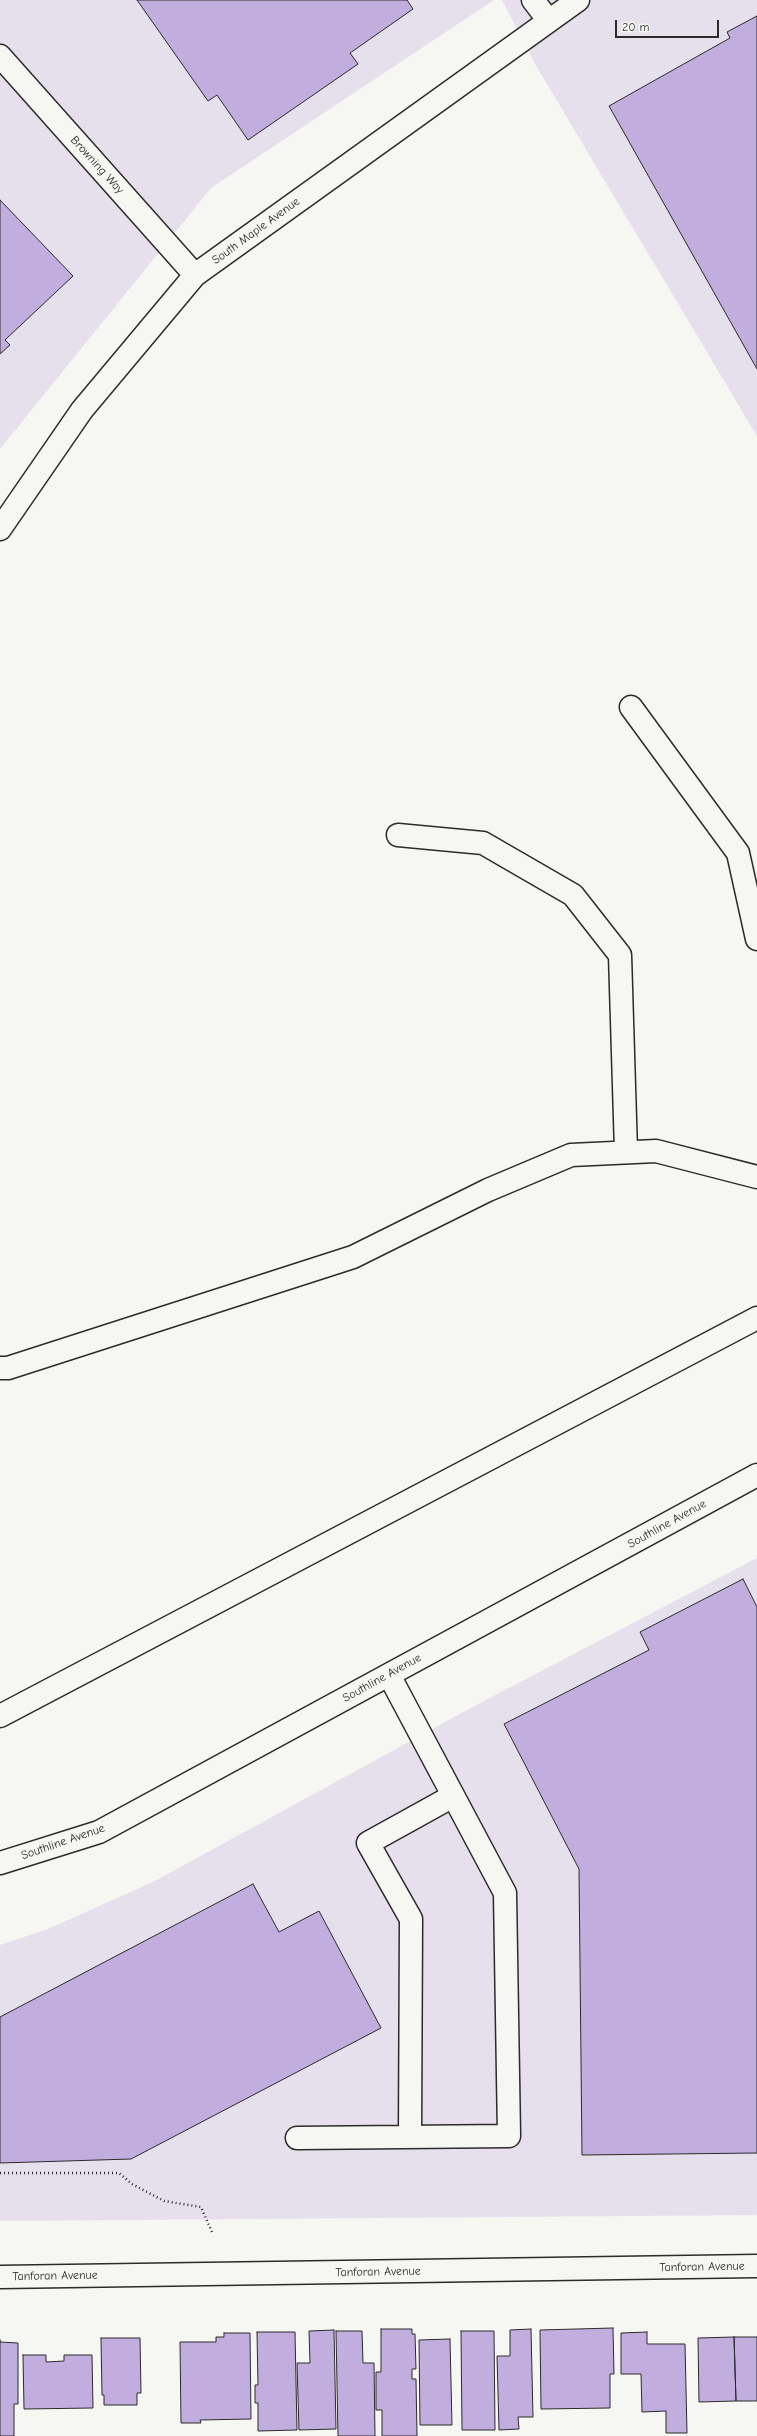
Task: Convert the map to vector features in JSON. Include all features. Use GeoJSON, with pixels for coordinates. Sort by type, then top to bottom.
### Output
{"type":"FeatureCollection","features":[{"type":"Feature","properties":{"kind":"street"},"geometry":{"type":"LineString","coordinates":[[533,0],[549,21]]}},
{"type":"Feature","properties":{"kind":"street","name":"South Maple Avenue"},"geometry":{"type":"LineString","coordinates":[[0,529],[82,410],[195,275],[578,0]]}},
{"type":"Feature","properties":{"kind":"street","name":"Browning Way"},"geometry":{"type":"LineString","coordinates":[[0,56],[195,275]]}},
{"type":"Feature","properties":{"kind":"street"},"geometry":{"type":"LineString","coordinates":[[631,707],[738,853],[757,939]]}},
{"type":"Feature","properties":{"kind":"street"},"geometry":{"type":"LineString","coordinates":[[398,835],[483,843],[573,895],[620,955],[626,1152]]}},
{"type":"Feature","properties":{"kind":"street"},"geometry":{"type":"LineString","coordinates":[[0,1368],[8,1368],[353,1257],[488,1190],[572,1155],[656,1151],[757,1177]]}},
{"type":"Feature","properties":{"kind":"street"},"geometry":{"type":"LineString","coordinates":[[0,1716],[757,1318]]}},
{"type":"Feature","properties":{"kind":"street","name":"Southline Avenue"},"geometry":{"type":"LineString","coordinates":[[0,1863],[100,1832],[757,1475]]}},
{"type":"Feature","properties":{"kind":"street"},"geometry":{"type":"LineString","coordinates":[[297,2138],[509,2136],[505,1893],[389,1675]]}},
{"type":"Feature","properties":{"kind":"street"},"geometry":{"type":"LineString","coordinates":[[410,2137],[411,1919],[368,1844],[453,1796]]}},
{"type":"Feature","properties":{"kind":"street","name":"Tanforan Avenue"},"geometry":{"type":"LineString","coordinates":[[0,2277],[757,2266]]}},
{"type":"Feature","properties":{"kind":"path"},"geometry":{"type":"LineString","coordinates":[[0,2173],[119,2173],[132,2184],[164,2201],[201,2206],[212,2232]]}},
{"type":"Feature","properties":{"kind":"shaded area"},"geometry":{"type":"Polygon","coordinates":[[[0,0],[494,0],[211,188],[0,449],[0,0]]]}},
{"type":"Feature","properties":{"kind":"shaded area"},"geometry":{"type":"Polygon","coordinates":[[[502,0],[757,0],[757,436],[535,64],[502,0]]]}},
{"type":"Feature","properties":{"kind":"shaded area"},"geometry":{"type":"Polygon","coordinates":[[[757,1558],[757,2215],[0,2221],[0,1945],[48,1929],[155,1881],[467,1710],[757,1558]]]}},
{"type":"Feature","properties":{"kind":"building"},"geometry":{"type":"Polygon","coordinates":[[[137,0],[407,0],[413,9],[350,53],[358,64],[248,140],[217,95],[208,101],[137,0]]]}},
{"type":"Feature","properties":{"kind":"building"},"geometry":{"type":"Polygon","coordinates":[[[757,16],[757,369],[609,106],[730,38],[727,32],[757,16]]]}},
{"type":"Feature","properties":{"kind":"building"},"geometry":{"type":"Polygon","coordinates":[[[0,200],[73,276],[5,340],[10,345],[0,354],[0,200]]]}},
{"type":"Feature","properties":{"kind":"building"},"geometry":{"type":"Polygon","coordinates":[[[743,1579],[757,1607],[757,2153],[582,2155],[579,1869],[504,1724],[649,1650],[640,1632],[743,1579]]]}},
{"type":"Feature","properties":{"kind":"building"},"geometry":{"type":"Polygon","coordinates":[[[253,1884],[279,1932],[319,1911],[381,2028],[131,2159],[0,2163],[0,2017],[253,1884]]]}},
{"type":"Feature","properties":{"kind":"building"},"geometry":{"type":"Polygon","coordinates":[[[613,2328],[614,2374],[610,2374],[610,2408],[541,2409],[540,2330],[613,2328]]]}},
{"type":"Feature","properties":{"kind":"building"},"geometry":{"type":"Polygon","coordinates":[[[381,2329],[412,2329],[412,2334],[415,2334],[416,2369],[412,2369],[412,2379],[416,2379],[417,2436],[382,2436],[382,2410],[376,2410],[376,2372],[381,2372],[381,2329]]]}},
{"type":"Feature","properties":{"kind":"building"},"geometry":{"type":"Polygon","coordinates":[[[531,2329],[533,2417],[518,2417],[519,2429],[499,2430],[497,2356],[510,2356],[510,2330],[531,2329]]]}},
{"type":"Feature","properties":{"kind":"building"},"geometry":{"type":"Polygon","coordinates":[[[334,2330],[336,2429],[299,2430],[297,2363],[310,2363],[309,2331],[334,2330]]]}},
{"type":"Feature","properties":{"kind":"building"},"geometry":{"type":"Polygon","coordinates":[[[336,2331],[362,2331],[363,2363],[374,2363],[375,2436],[338,2436],[336,2331]]]}},
{"type":"Feature","properties":{"kind":"building"},"geometry":{"type":"Polygon","coordinates":[[[461,2331],[494,2331],[495,2430],[462,2430],[461,2331]]]}},
{"type":"Feature","properties":{"kind":"building"},"geometry":{"type":"Polygon","coordinates":[[[257,2332],[295,2332],[297,2430],[258,2431],[258,2403],[255,2403],[255,2385],[258,2385],[257,2332]]]}},
{"type":"Feature","properties":{"kind":"building"},"geometry":{"type":"Polygon","coordinates":[[[647,2332],[647,2344],[685,2344],[687,2433],[666,2433],[666,2411],[642,2412],[641,2374],[621,2374],[621,2333],[647,2332]]]}},
{"type":"Feature","properties":{"kind":"building"},"geometry":{"type":"Polygon","coordinates":[[[224,2333],[250,2333],[251,2419],[200,2420],[201,2423],[181,2423],[180,2342],[216,2342],[216,2337],[224,2337],[224,2333]]]}},
{"type":"Feature","properties":{"kind":"building"},"geometry":{"type":"Polygon","coordinates":[[[734,2337],[736,2401],[699,2402],[698,2338],[734,2337]]]}},
{"type":"Feature","properties":{"kind":"building"},"geometry":{"type":"Polygon","coordinates":[[[734,2337],[757,2337],[757,2401],[736,2401],[734,2337]]]}},
{"type":"Feature","properties":{"kind":"building"},"geometry":{"type":"Polygon","coordinates":[[[101,2338],[140,2338],[141,2393],[137,2393],[137,2405],[104,2405],[104,2395],[102,2395],[101,2338]]]}},
{"type":"Feature","properties":{"kind":"building"},"geometry":{"type":"Polygon","coordinates":[[[450,2339],[452,2425],[420,2425],[419,2340],[450,2339]]]}},
{"type":"Feature","properties":{"kind":"building"},"geometry":{"type":"Polygon","coordinates":[[[0,2342],[18,2343],[18,2404],[14,2404],[14,2436],[0,2436],[0,2342]]]}},
{"type":"Feature","properties":{"kind":"building"},"geometry":{"type":"Polygon","coordinates":[[[23,2355],[46,2355],[46,2362],[64,2361],[64,2355],[92,2355],[93,2408],[24,2409],[23,2355]]]}}]}
